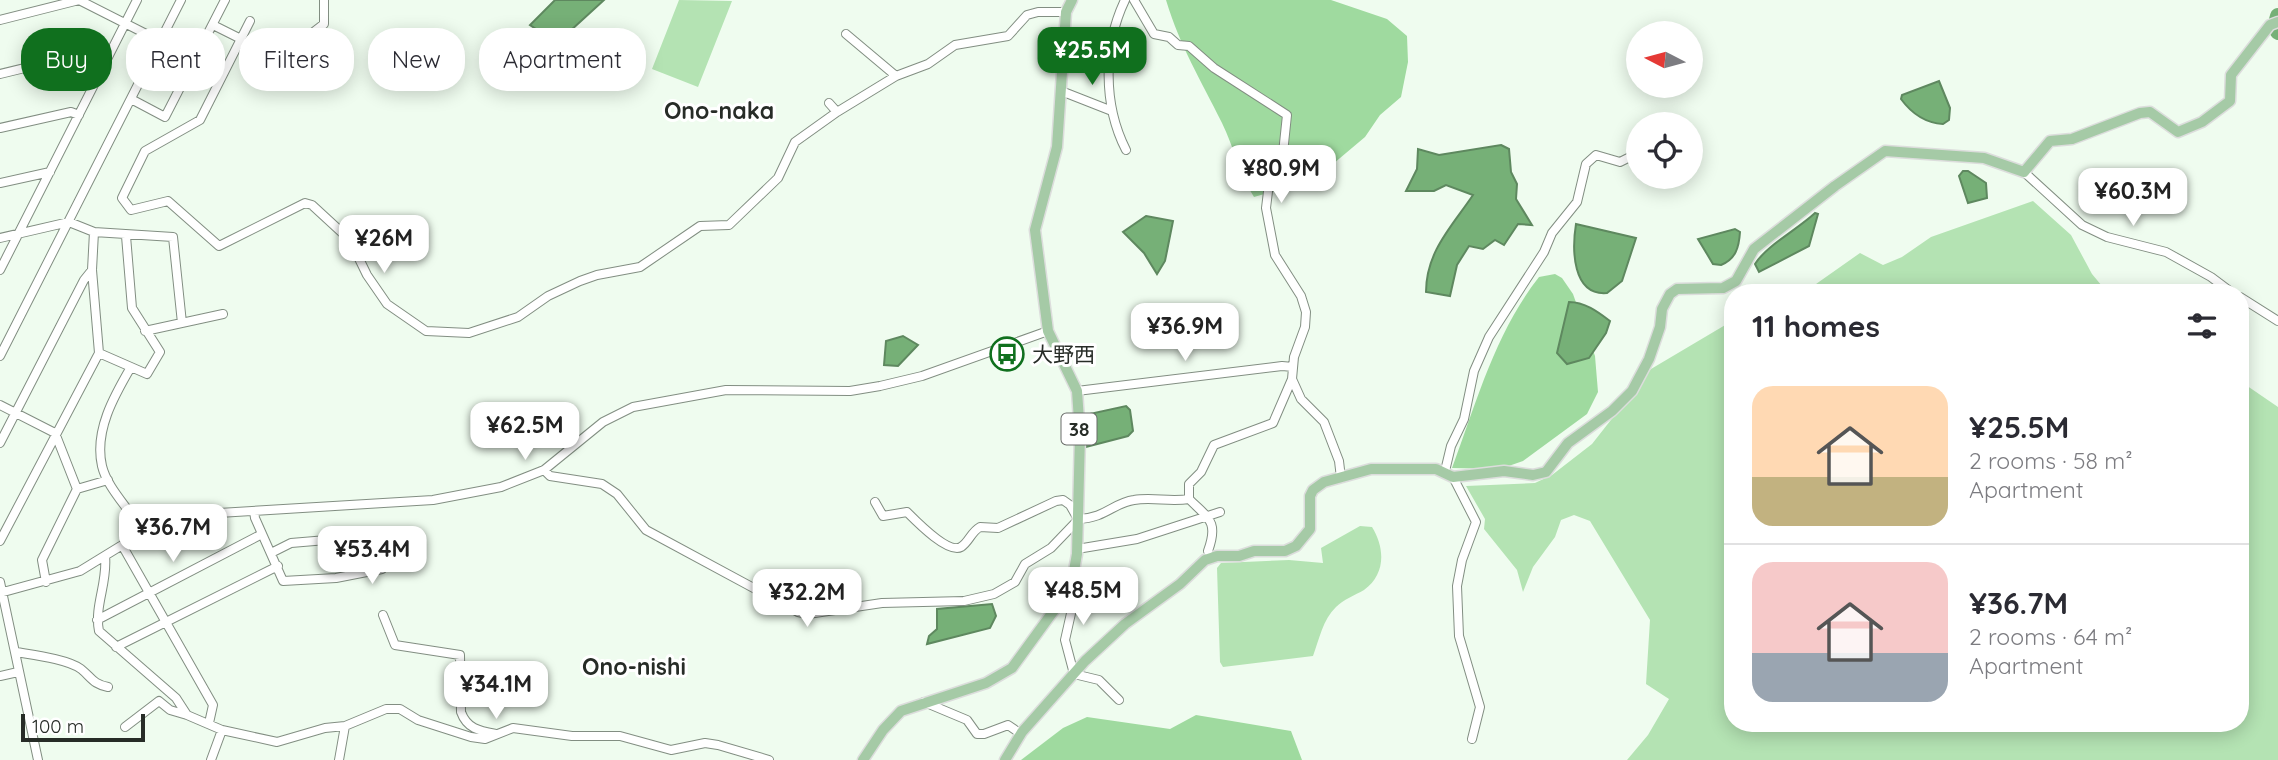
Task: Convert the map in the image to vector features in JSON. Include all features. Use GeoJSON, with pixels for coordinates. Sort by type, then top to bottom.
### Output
{"type":"FeatureCollection","features":[{"type":"Feature","properties":{"kind":"main road","name":"38"},"geometry":{"type":"LineString","coordinates":[[863,760],[883,730],[901,711],[986,683],[1012,668],[1071,587],[1078,519],[1077,391],[1048,331],[1035,230],[1057,147],[1066,12],[1072,0]]}},
{"type":"Feature","properties":{"kind":"main road"},"geometry":{"type":"LineString","coordinates":[[1730,284],[1736,281],[1755,249],[1835,186],[1885,151],[1984,158],[2024,172],[2050,141],[2072,139],[2140,113],[2150,112],[2178,132],[2202,122],[2230,101],[2228,83],[2231,75],[2276,22]]}},
{"type":"Feature","properties":{"kind":"main road"},"geometry":{"type":"LineString","coordinates":[[1005,760],[1021,734],[1107,641],[1180,584],[1205,560],[1217,556],[1239,556],[1254,551],[1285,551],[1296,545],[1310,529],[1310,496],[1313,490],[1324,482],[1358,472],[1371,469],[1449,474],[1504,471],[1533,475],[1546,472],[1568,443],[1612,411],[1632,391],[1649,359],[1660,327],[1662,309],[1670,294],[1677,289],[1724,287]]}},
{"type":"Feature","properties":{"kind":"street"},"geometry":{"type":"LineString","coordinates":[[0,20],[80,0],[133,28]]}},
{"type":"Feature","properties":{"kind":"street"},"geometry":{"type":"LineString","coordinates":[[112,50],[137,0]]}},
{"type":"Feature","properties":{"kind":"street"},"geometry":{"type":"LineString","coordinates":[[167,28],[181,0]]}},
{"type":"Feature","properties":{"kind":"street"},"geometry":{"type":"LineString","coordinates":[[131,99],[165,117],[225,0]]}},
{"type":"Feature","properties":{"kind":"street"},"geometry":{"type":"LineString","coordinates":[[319,28],[324,24],[324,0]]}},
{"type":"Feature","properties":{"kind":"street"},"geometry":{"type":"LineString","coordinates":[[1125,0],[1117,16],[1108,84],[1116,131],[1126,150]]}},
{"type":"Feature","properties":{"kind":"street"},"geometry":{"type":"LineString","coordinates":[[1134,0],[1154,34],[1169,37],[1178,45],[1189,46],[1214,68],[1287,116],[1283,153],[1270,174],[1266,208],[1275,255],[1301,296],[1306,312],[1305,327],[1296,346],[1292,379],[1273,423],[1214,445],[1209,450],[1201,472],[1189,484],[1189,499],[1209,516],[1213,525],[1208,551]]}},
{"type":"Feature","properties":{"kind":"street"},"geometry":{"type":"LineString","coordinates":[[239,43],[201,120],[145,151],[122,198],[128,208],[167,201],[219,246],[306,203],[312,205],[350,240],[367,275],[387,303],[426,331],[469,333],[518,317],[548,296],[580,281],[640,267],[701,226],[729,225],[778,178],[795,142],[837,112],[896,76],[928,65],[955,45],[1008,36],[1027,15],[1038,12],[1066,12]]}},
{"type":"Feature","properties":{"kind":"street"},"geometry":{"type":"LineString","coordinates":[[246,28],[250,21]]}},
{"type":"Feature","properties":{"kind":"street"},"geometry":{"type":"LineString","coordinates":[[213,25],[239,38]]}},
{"type":"Feature","properties":{"kind":"street"},"geometry":{"type":"LineString","coordinates":[[846,34],[896,76]]}},
{"type":"Feature","properties":{"kind":"street"},"geometry":{"type":"LineString","coordinates":[[0,74],[21,69]]}},
{"type":"Feature","properties":{"kind":"street"},"geometry":{"type":"LineString","coordinates":[[0,270],[91,91]]}},
{"type":"Feature","properties":{"kind":"street"},"geometry":{"type":"LineString","coordinates":[[0,356],[135,91]]}},
{"type":"Feature","properties":{"kind":"street"},"geometry":{"type":"LineString","coordinates":[[1061,91],[1112,111]]}},
{"type":"Feature","properties":{"kind":"street"},"geometry":{"type":"LineString","coordinates":[[830,103],[837,112]]}},
{"type":"Feature","properties":{"kind":"street"},"geometry":{"type":"LineString","coordinates":[[0,128],[71,112],[79,115]]}},
{"type":"Feature","properties":{"kind":"street"},"geometry":{"type":"LineString","coordinates":[[1472,740],[1480,707],[1458,636],[1457,586],[1462,560],[1476,522],[1449,474],[1451,446],[1464,419],[1474,371],[1489,337],[1544,252],[1552,233],[1577,202],[1586,164],[1596,155],[1619,162],[1626,159]]}},
{"type":"Feature","properties":{"kind":"street"},"geometry":{"type":"LineString","coordinates":[[0,183],[50,172]]}},
{"type":"Feature","properties":{"kind":"street"},"geometry":{"type":"LineString","coordinates":[[2024,172],[2082,225],[2107,237],[2166,252],[2220,284]]}},
{"type":"Feature","properties":{"kind":"street"},"geometry":{"type":"LineString","coordinates":[[0,238],[69,222],[94,232],[173,237],[182,323]]}},
{"type":"Feature","properties":{"kind":"street"},"geometry":{"type":"LineString","coordinates":[[0,541],[99,353],[92,270],[94,232]]}},
{"type":"Feature","properties":{"kind":"street"},"geometry":{"type":"LineString","coordinates":[[99,353],[146,374],[160,352],[132,308],[127,236]]}},
{"type":"Feature","properties":{"kind":"street"},"geometry":{"type":"LineString","coordinates":[[0,443],[83,280],[92,270]]}},
{"type":"Feature","properties":{"kind":"street"},"geometry":{"type":"LineString","coordinates":[[2249,303],[2278,321]]}},
{"type":"Feature","properties":{"kind":"street"},"geometry":{"type":"LineString","coordinates":[[145,331],[223,314]]}},
{"type":"Feature","properties":{"kind":"street"},"geometry":{"type":"LineString","coordinates":[[1,593],[80,571],[159,524],[186,515],[433,500],[501,487],[544,470],[603,422],[633,407],[726,390],[850,391],[880,386],[922,376],[1048,331]]}},
{"type":"Feature","properties":{"kind":"street"},"geometry":{"type":"LineString","coordinates":[[1077,391],[1282,366],[1293,367]]}},
{"type":"Feature","properties":{"kind":"street"},"geometry":{"type":"LineString","coordinates":[[130,513],[108,480],[102,464],[104,420],[131,367]]}},
{"type":"Feature","properties":{"kind":"street"},"geometry":{"type":"LineString","coordinates":[[1292,379],[1301,399],[1324,422],[1339,461],[1341,478]]}},
{"type":"Feature","properties":{"kind":"street"},"geometry":{"type":"LineString","coordinates":[[0,405],[55,433],[77,489]]}},
{"type":"Feature","properties":{"kind":"street"},"geometry":{"type":"LineString","coordinates":[[1339,461],[1358,472]]}},
{"type":"Feature","properties":{"kind":"street"},"geometry":{"type":"LineString","coordinates":[[544,470],[550,476],[603,484],[617,494],[646,530],[808,614],[882,603],[964,601],[994,594],[1015,582],[1025,564],[1051,548],[1078,519],[1100,517],[1133,500],[1173,502],[1189,499]]}},
{"type":"Feature","properties":{"kind":"street"},"geometry":{"type":"LineString","coordinates":[[46,582],[42,559],[77,489],[108,480]]}},
{"type":"Feature","properties":{"kind":"street"},"geometry":{"type":"LineString","coordinates":[[875,502],[883,516],[907,512],[924,529],[953,548],[960,548],[980,527],[998,528],[1056,501],[1063,500],[1070,505],[1078,519]]}},
{"type":"Feature","properties":{"kind":"street"},"geometry":{"type":"LineString","coordinates":[[254,511],[262,534],[283,581],[289,583],[354,572],[377,572],[382,569],[379,540],[374,536],[291,543],[271,553]]}},
{"type":"Feature","properties":{"kind":"street"},"geometry":{"type":"LineString","coordinates":[[1077,549],[1137,539],[1220,512]]}},
{"type":"Feature","properties":{"kind":"street"},"geometry":{"type":"LineString","coordinates":[[97,620],[262,534]]}},
{"type":"Feature","properties":{"kind":"street"},"geometry":{"type":"LineString","coordinates":[[122,545],[213,705],[209,723]]}},
{"type":"Feature","properties":{"kind":"street"},"geometry":{"type":"LineString","coordinates":[[105,556],[106,570],[97,620],[99,631],[176,698],[187,715]]}},
{"type":"Feature","properties":{"kind":"street"},"geometry":{"type":"LineString","coordinates":[[116,646],[278,566]]}},
{"type":"Feature","properties":{"kind":"street"},"geometry":{"type":"LineString","coordinates":[[0,583],[38,760]]}},
{"type":"Feature","properties":{"kind":"street"},"geometry":{"type":"LineString","coordinates":[[1071,587],[1074,600],[1065,640],[1074,674],[1099,680],[1119,700]]}},
{"type":"Feature","properties":{"kind":"street"},"geometry":{"type":"LineString","coordinates":[[383,615],[395,645],[460,655],[461,712],[464,721],[470,727],[499,735]]}},
{"type":"Feature","properties":{"kind":"street"},"geometry":{"type":"LineString","coordinates":[[16,652],[49,657],[79,668],[93,684],[108,687]]}},
{"type":"Feature","properties":{"kind":"street"},"geometry":{"type":"LineString","coordinates":[[0,676],[18,671]]}},
{"type":"Feature","properties":{"kind":"street"},"geometry":{"type":"LineString","coordinates":[[125,727],[159,701],[170,710],[222,730],[278,742],[325,728],[345,726],[386,709],[400,709],[418,720],[485,739],[513,728],[572,736],[620,736],[671,750],[705,743],[769,760]]}},
{"type":"Feature","properties":{"kind":"street"},"geometry":{"type":"LineString","coordinates":[[923,702],[967,720],[976,734],[984,734],[1007,725],[1021,734]]}},
{"type":"Feature","properties":{"kind":"street"},"geometry":{"type":"LineString","coordinates":[[134,720],[141,727]]}},
{"type":"Feature","properties":{"kind":"street"},"geometry":{"type":"LineString","coordinates":[[339,760],[345,726]]}},
{"type":"Feature","properties":{"kind":"street"},"geometry":{"type":"LineString","coordinates":[[211,760],[222,730]]}},
{"type":"Feature","properties":{"kind":"shaded area"},"geometry":{"type":"Polygon","coordinates":[[[555,0],[604,0],[573,28],[534,28],[530,25],[555,0]]]}},
{"type":"Feature","properties":{"kind":"shaded area"},"geometry":{"type":"Polygon","coordinates":[[[679,0],[732,1],[698,87],[652,69],[679,0]]]}},
{"type":"Feature","properties":{"kind":"shaded area"},"geometry":{"type":"Polygon","coordinates":[[[1166,0],[1331,0],[1387,19],[1407,36],[1408,62],[1401,97],[1380,115],[1365,137],[1327,169],[1299,184],[1254,197],[1222,123],[1185,49],[1166,0]]]}},
{"type":"Feature","properties":{"kind":"shaded area"},"geometry":{"type":"Polygon","coordinates":[[[1939,81],[1950,108],[1949,120],[1943,124],[1919,117],[1901,99],[1902,95],[1939,81]]]}},
{"type":"Feature","properties":{"kind":"shaded area"},"geometry":{"type":"Polygon","coordinates":[[[1501,145],[1509,149],[1511,172],[1517,184],[1516,199],[1532,225],[1518,224],[1504,245],[1495,240],[1483,249],[1469,246],[1457,265],[1450,296],[1426,292],[1427,277],[1436,251],[1473,195],[1446,185],[1434,191],[1406,191],[1417,169],[1418,149],[1439,155],[1501,145]]]}},
{"type":"Feature","properties":{"kind":"shaded area"},"geometry":{"type":"Polygon","coordinates":[[[1963,171],[1968,171],[1986,183],[1987,198],[1968,203],[1959,176],[1963,171]]]}},
{"type":"Feature","properties":{"kind":"shaded area"},"geometry":{"type":"Polygon","coordinates":[[[2033,201],[2071,235],[2100,284],[1816,284],[1860,253],[1883,265],[1902,257],[1931,237],[2033,201]]]}},
{"type":"Feature","properties":{"kind":"shaded area"},"geometry":{"type":"Polygon","coordinates":[[[1815,213],[1818,214],[1809,246],[1759,272],[1755,264],[1760,257],[1815,213]]]}},
{"type":"Feature","properties":{"kind":"shaded area"},"geometry":{"type":"Polygon","coordinates":[[[1146,216],[1173,221],[1165,261],[1157,274],[1144,253],[1123,232],[1146,216]]]}},
{"type":"Feature","properties":{"kind":"shaded area"},"geometry":{"type":"Polygon","coordinates":[[[1576,224],[1636,238],[1622,281],[1607,293],[1595,292],[1581,279],[1575,258],[1576,224]]]}},
{"type":"Feature","properties":{"kind":"shaded area"},"geometry":{"type":"Polygon","coordinates":[[[1735,229],[1740,232],[1738,247],[1733,256],[1721,265],[1713,264],[1698,239],[1735,229]]]}},
{"type":"Feature","properties":{"kind":"shaded area"},"geometry":{"type":"Polygon","coordinates":[[[1555,274],[1562,278],[1573,294],[1595,356],[1598,392],[1587,414],[1523,461],[1500,469],[1452,468],[1488,368],[1510,321],[1539,277],[1555,274]]]}},
{"type":"Feature","properties":{"kind":"shaded area"},"geometry":{"type":"Polygon","coordinates":[[[1569,302],[1586,306],[1610,321],[1606,333],[1589,358],[1567,364],[1557,353],[1569,302]]]}},
{"type":"Feature","properties":{"kind":"shaded area"},"geometry":{"type":"Polygon","coordinates":[[[1724,326],[1724,732],[2249,732],[2249,387],[2278,407],[2278,760],[1627,760],[1648,735],[1669,699],[1646,684],[1650,620],[1590,521],[1574,515],[1561,520],[1555,537],[1533,567],[1523,592],[1517,570],[1484,529],[1485,519],[1466,486],[1535,483],[1552,475],[1592,444],[1651,369],[1724,326]]]}},
{"type":"Feature","properties":{"kind":"shaded area"},"geometry":{"type":"Polygon","coordinates":[[[903,336],[918,345],[898,366],[884,365],[886,341],[903,336]]]}},
{"type":"Feature","properties":{"kind":"shaded area"},"geometry":{"type":"Polygon","coordinates":[[[1126,406],[1130,410],[1133,431],[1128,436],[1086,447],[1085,415],[1126,406]]]}},
{"type":"Feature","properties":{"kind":"shaded area"},"geometry":{"type":"Polygon","coordinates":[[[1360,526],[1372,527],[1376,535],[1381,552],[1380,569],[1371,584],[1342,602],[1328,617],[1313,656],[1223,667],[1220,662],[1217,568],[1221,563],[1289,560],[1323,563],[1321,548],[1360,526]]]}},
{"type":"Feature","properties":{"kind":"shaded area"},"geometry":{"type":"Polygon","coordinates":[[[992,604],[996,616],[990,628],[927,644],[929,636],[937,629],[937,609],[992,604]]]}},
{"type":"Feature","properties":{"kind":"shaded area"},"geometry":{"type":"Polygon","coordinates":[[[1196,715],[1291,731],[1302,760],[1021,760],[1063,728],[1087,717],[1170,729],[1196,715]]]}},
{"type":"Feature","properties":{"kind":"waterway"},"geometry":{"type":"LineString","coordinates":[[2278,16],[2275,27],[2278,32]]}},
{"type":"Feature","properties":{"kind":"place","name":"大野西"},"geometry":{"type":"Point","coordinates":[1007,354]}},
{"type":"Feature","properties":{"kind":"district","name":"Ono-naka"},"geometry":{"type":"Point","coordinates":[719,110]}},
{"type":"Feature","properties":{"kind":"district","name":"Ono-nishi"},"geometry":{"type":"Point","coordinates":[634,666]}}]}
